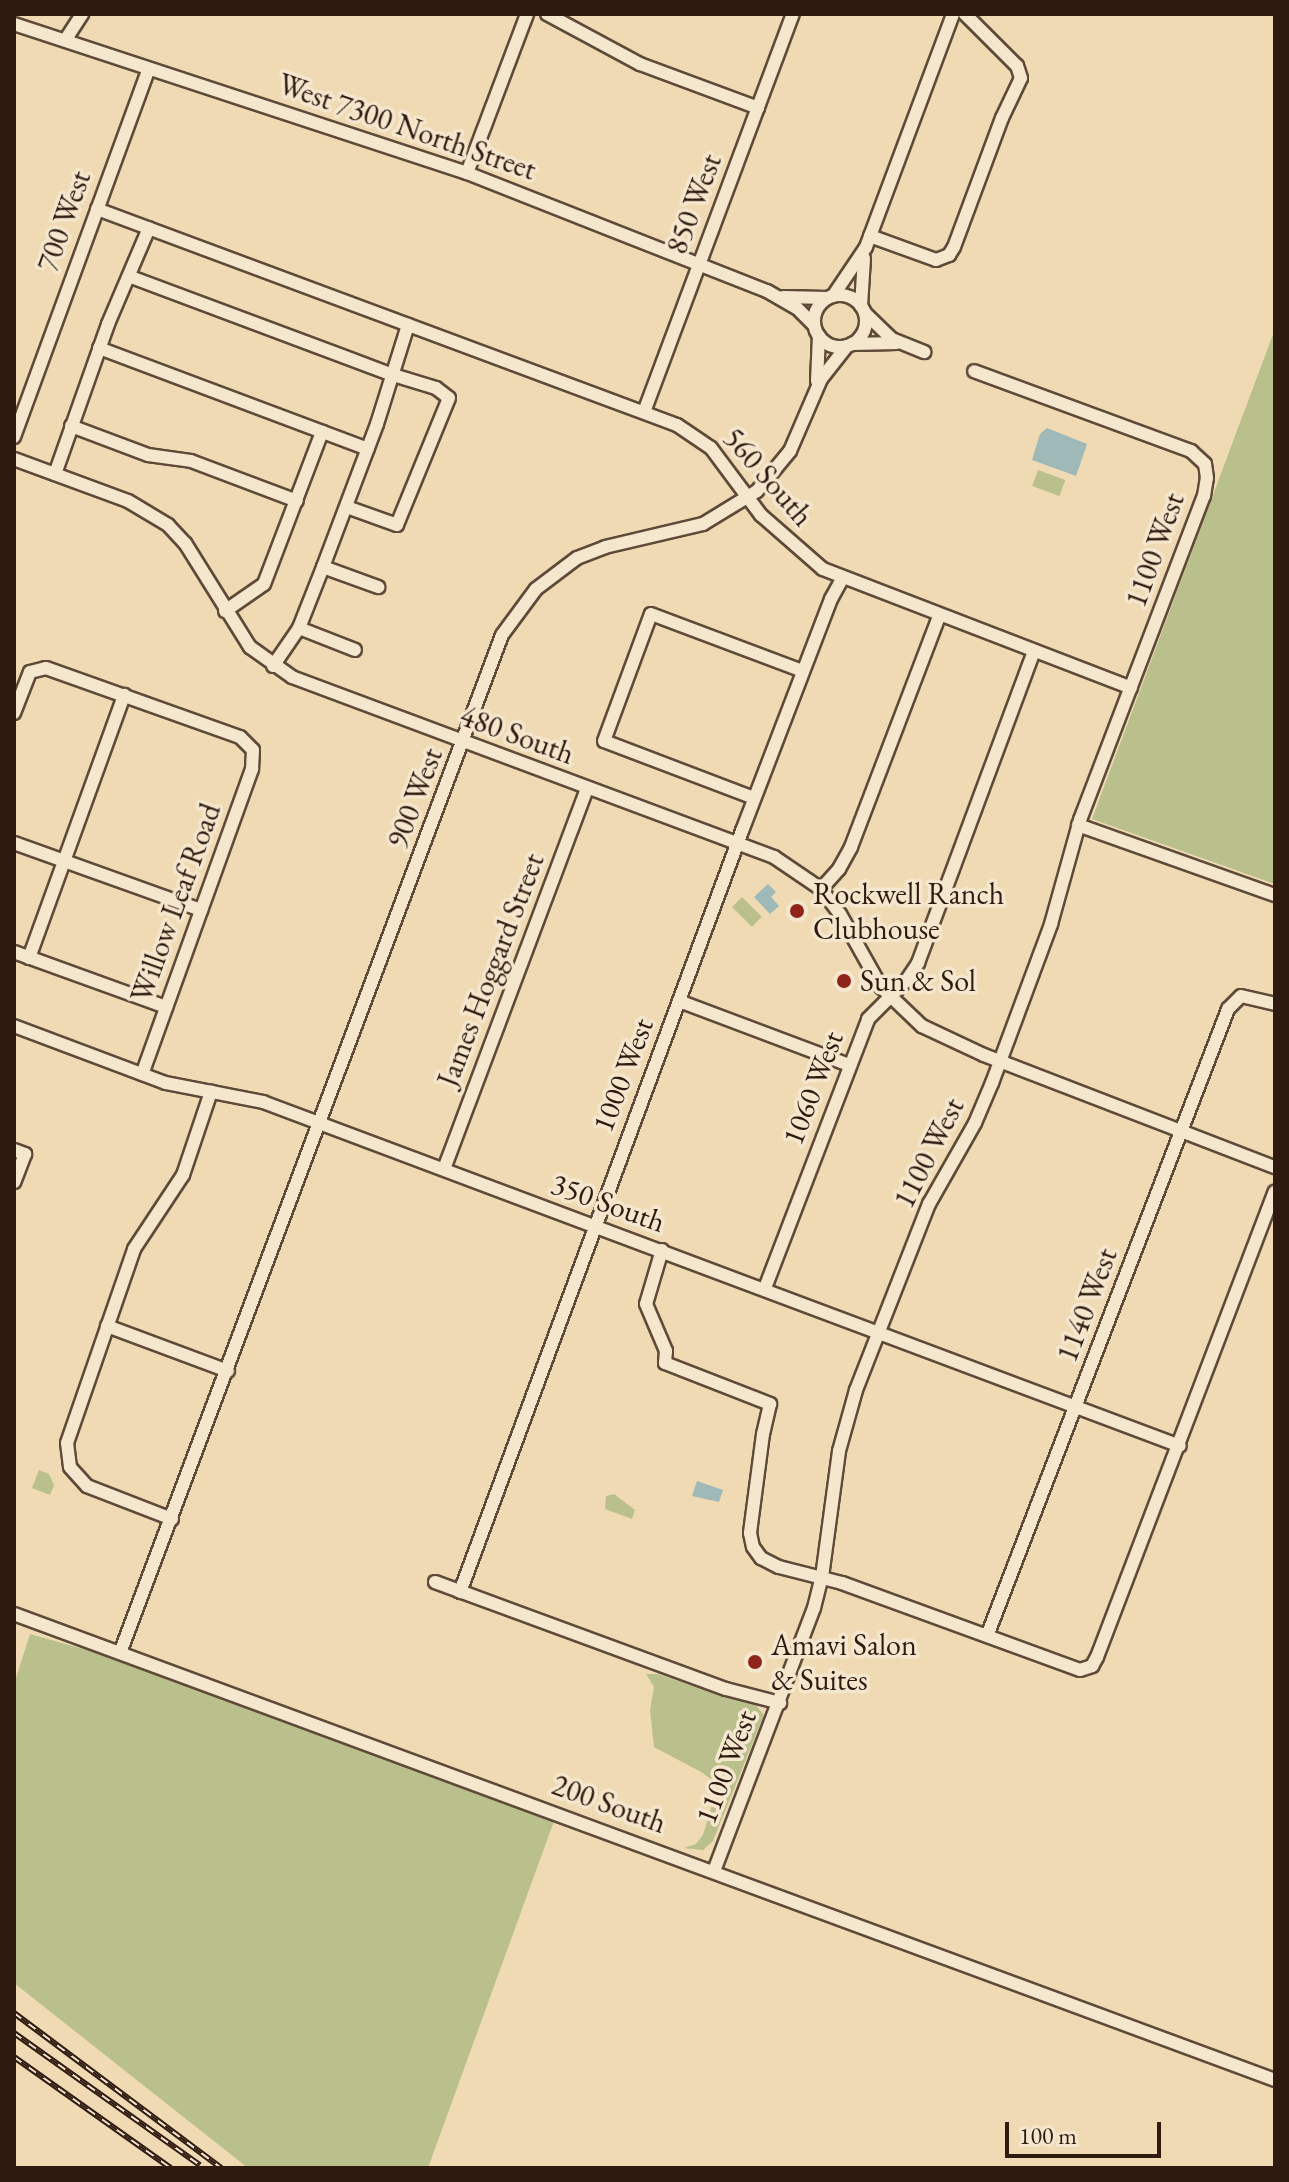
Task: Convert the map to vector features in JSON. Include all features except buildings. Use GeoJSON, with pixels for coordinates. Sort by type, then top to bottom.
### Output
{"type":"FeatureCollection","features":[{"type":"Feature","properties":{"kind":"street"},"geometry":{"type":"LineString","coordinates":[[66,39],[82,14]]}},
{"type":"Feature","properties":{"kind":"street"},"geometry":{"type":"LineString","coordinates":[[467,173],[527,14]]}},
{"type":"Feature","properties":{"kind":"street"},"geometry":{"type":"LineString","coordinates":[[547,14],[640,64],[758,108]]}},
{"type":"Feature","properties":{"kind":"street","name":"850 West"},"geometry":{"type":"LineString","coordinates":[[644,412],[793,14]]}},
{"type":"Feature","properties":{"kind":"street"},"geometry":{"type":"LineString","coordinates":[[900,343],[828,344],[816,330],[815,312],[830,297],[868,242],[953,14]]}},
{"type":"Feature","properties":{"kind":"street"},"geometry":{"type":"LineString","coordinates":[[868,242],[931,259],[945,258],[954,247],[1002,118],[1021,78],[1014,62],[965,14]]}},
{"type":"Feature","properties":{"kind":"street","name":"West 7300 North Street"},"geometry":{"type":"LineString","coordinates":[[14,24],[467,173],[776,296],[803,300],[830,297]]}},
{"type":"Feature","properties":{"kind":"street","name":"700 West"},"geometry":{"type":"LineString","coordinates":[[14,437],[149,69]]}},
{"type":"Feature","properties":{"kind":"street","name":"560 South"},"geometry":{"type":"LineString","coordinates":[[97,209],[677,425],[702,440],[748,498],[790,542],[842,579],[1131,688]]}},
{"type":"Feature","properties":{"kind":"street"},"geometry":{"type":"LineString","coordinates":[[55,474],[99,348],[149,228]]}},
{"type":"Feature","properties":{"kind":"street"},"geometry":{"type":"LineString","coordinates":[[850,345],[864,330],[862,309],[868,242]]}},
{"type":"Feature","properties":{"kind":"street"},"geometry":{"type":"LineString","coordinates":[[131,277],[390,374],[436,388],[449,398],[397,525],[347,507]]}},
{"type":"Feature","properties":{"kind":"street","name":"West 7300 North Street"},"geometry":{"type":"LineString","coordinates":[[776,296],[816,330]]}},
{"type":"Feature","properties":{"kind":"street"},"geometry":{"type":"LineString","coordinates":[[830,297],[845,296],[862,309],[877,327],[900,343],[925,352]]}},
{"type":"Feature","properties":{"kind":"street"},"geometry":{"type":"LineString","coordinates":[[273,666],[299,628],[347,507],[408,325]]}},
{"type":"Feature","properties":{"kind":"street","name":"900 West"},"geometry":{"type":"LineString","coordinates":[[814,392],[816,330]]}},
{"type":"Feature","properties":{"kind":"street","name":"900 West"},"geometry":{"type":"LineString","coordinates":[[120,1653],[502,635],[518,609],[545,581],[591,552],[703,524],[748,498],[764,484],[790,451],[814,392],[829,367],[850,345]]}},
{"type":"Feature","properties":{"kind":"street"},"geometry":{"type":"LineString","coordinates":[[99,348],[368,449]]}},
{"type":"Feature","properties":{"kind":"street","name":"1100 West"},"geometry":{"type":"LineString","coordinates":[[714,1871],[780,1703],[822,1577],[841,1443],[879,1332],[929,1204],[975,1123],[1000,1061],[1051,924],[1078,825],[1204,496],[1208,473],[1205,464],[1191,451],[974,371]]}},
{"type":"Feature","properties":{"kind":"street"},"geometry":{"type":"LineString","coordinates":[[71,426],[148,455],[191,461],[297,501]]}},
{"type":"Feature","properties":{"kind":"street"},"geometry":{"type":"LineString","coordinates":[[225,611],[264,584],[322,432]]}},
{"type":"Feature","properties":{"kind":"street","name":"480 South"},"geometry":{"type":"LineString","coordinates":[[14,459],[128,501],[168,525],[185,543],[250,647],[273,666],[333,694],[787,863],[821,889],[840,914],[889,997],[935,1034],[1275,1167]]}},
{"type":"Feature","properties":{"kind":"street"},"geometry":{"type":"LineString","coordinates":[[323,567],[378,587]]}},
{"type":"Feature","properties":{"kind":"street","name":"1000 West"},"geometry":{"type":"LineString","coordinates":[[460,1592],[737,843],[842,579]]}},
{"type":"Feature","properties":{"kind":"street"},"geometry":{"type":"LineString","coordinates":[[754,798],[604,741],[651,614],[803,671]]}},
{"type":"Feature","properties":{"kind":"street"},"geometry":{"type":"LineString","coordinates":[[821,889],[839,869],[851,847],[939,616]]}},
{"type":"Feature","properties":{"kind":"street"},"geometry":{"type":"LineString","coordinates":[[299,628],[355,650]]}},
{"type":"Feature","properties":{"kind":"street","name":"1060 West"},"geometry":{"type":"LineString","coordinates":[[765,1288],[868,1019],[906,981],[918,963],[1034,651]]}},
{"type":"Feature","properties":{"kind":"street"},"geometry":{"type":"LineString","coordinates":[[14,713],[33,670],[54,670],[124,695],[29,958]]}},
{"type":"Feature","properties":{"kind":"street","name":"Willow Leaf Road"},"geometry":{"type":"LineString","coordinates":[[124,695],[240,737],[253,748],[252,769],[142,1074]]}},
{"type":"Feature","properties":{"kind":"street","name":"James Hoggard Street"},"geometry":{"type":"LineString","coordinates":[[444,1169],[587,789]]}},
{"type":"Feature","properties":{"kind":"street"},"geometry":{"type":"LineString","coordinates":[[1078,825],[1275,895]]}},
{"type":"Feature","properties":{"kind":"street"},"geometry":{"type":"LineString","coordinates":[[14,843],[201,910]]}},
{"type":"Feature","properties":{"kind":"street"},"geometry":{"type":"LineString","coordinates":[[14,952],[166,1007]]}},
{"type":"Feature","properties":{"kind":"street","name":"1140 West"},"geometry":{"type":"LineString","coordinates":[[987,1636],[1228,1009],[1241,996],[1275,1004]]}},
{"type":"Feature","properties":{"kind":"street"},"geometry":{"type":"LineString","coordinates":[[679,1001],[849,1065]]}},
{"type":"Feature","properties":{"kind":"street","name":"350 South"},"geometry":{"type":"LineString","coordinates":[[14,1026],[142,1074],[211,1092],[249,1098],[320,1123],[1180,1446]]}},
{"type":"Feature","properties":{"kind":"street"},"geometry":{"type":"LineString","coordinates":[[172,1519],[87,1486],[75,1474],[68,1459],[68,1435],[138,1239],[183,1175],[211,1092]]}},
{"type":"Feature","properties":{"kind":"street"},"geometry":{"type":"LineString","coordinates":[[14,1182],[20,1152]]}},
{"type":"Feature","properties":{"kind":"street"},"geometry":{"type":"LineString","coordinates":[[662,1250],[646,1299],[666,1351],[665,1363],[770,1404],[750,1533],[753,1547],[768,1564],[822,1577],[1076,1670],[1092,1666],[1180,1446],[1275,1192]]}},
{"type":"Feature","properties":{"kind":"street"},"geometry":{"type":"LineString","coordinates":[[107,1326],[228,1371]]}},
{"type":"Feature","properties":{"kind":"street"},"geometry":{"type":"LineString","coordinates":[[435,1582],[726,1689],[780,1703]]}},
{"type":"Feature","properties":{"kind":"street","name":"200 South"},"geometry":{"type":"LineString","coordinates":[[14,1614],[1275,2080]]}},
{"type":"Feature","properties":{"kind":"green space"},"geometry":{"type":"Polygon","coordinates":[[[1275,329],[1275,884],[1092,819],[1275,329]]]}},
{"type":"Feature","properties":{"kind":"green space"},"geometry":{"type":"Polygon","coordinates":[[[1038,470],[1065,480],[1059,496],[1032,486],[1038,470]]]}},
{"type":"Feature","properties":{"kind":"green space"},"geometry":{"type":"Polygon","coordinates":[[[742,897],[762,917],[752,927],[732,907],[742,897]]]}},
{"type":"Feature","properties":{"kind":"green space"},"geometry":{"type":"Polygon","coordinates":[[[39,1470],[49,1474],[54,1485],[50,1495],[32,1488],[39,1470]]]}},
{"type":"Feature","properties":{"kind":"green space"},"geometry":{"type":"Polygon","coordinates":[[[614,1494],[635,1510],[632,1519],[605,1509],[606,1496],[614,1494]]]}},
{"type":"Feature","properties":{"kind":"green space"},"geometry":{"type":"Polygon","coordinates":[[[30,1634],[137,1664],[554,1821],[428,2168],[248,2168],[14,1983],[14,1684],[30,1634]]]}},
{"type":"Feature","properties":{"kind":"green space"},"geometry":{"type":"Polygon","coordinates":[[[646,1674],[658,1674],[723,1697],[754,1703],[764,1715],[713,1841],[703,1850],[684,1848],[696,1844],[703,1835],[718,1785],[703,1773],[654,1747],[650,1710],[654,1687],[646,1674]]]}},
{"type":"Feature","properties":{"kind":"water"},"geometry":{"type":"Polygon","coordinates":[[[1047,428],[1087,444],[1076,476],[1032,460],[1040,434],[1047,428]]]}},
{"type":"Feature","properties":{"kind":"water"},"geometry":{"type":"Polygon","coordinates":[[[768,884],[776,892],[771,897],[779,906],[770,914],[754,897],[768,884]]]}},
{"type":"Feature","properties":{"kind":"water"},"geometry":{"type":"Polygon","coordinates":[[[697,1481],[723,1490],[719,1502],[692,1496],[697,1481]]]}},
{"type":"Feature","properties":{"kind":"railway"},"geometry":{"type":"LineString","coordinates":[[14,2013],[221,2168]]}},
{"type":"Feature","properties":{"kind":"railway"},"geometry":{"type":"LineString","coordinates":[[14,2033],[200,2165]]}},
{"type":"Feature","properties":{"kind":"railway"},"geometry":{"type":"LineString","coordinates":[[14,2057],[171,2168]]}},
{"type":"Feature","properties":{"kind":"place","name":"Rockwell Ranch Clubhouse"},"geometry":{"type":"Point","coordinates":[797,911]}},
{"type":"Feature","properties":{"kind":"place","name":"Sun & Sol"},"geometry":{"type":"Point","coordinates":[844,981]}},
{"type":"Feature","properties":{"kind":"place","name":"Amavi Salon & Suites"},"geometry":{"type":"Point","coordinates":[755,1662]}}]}
